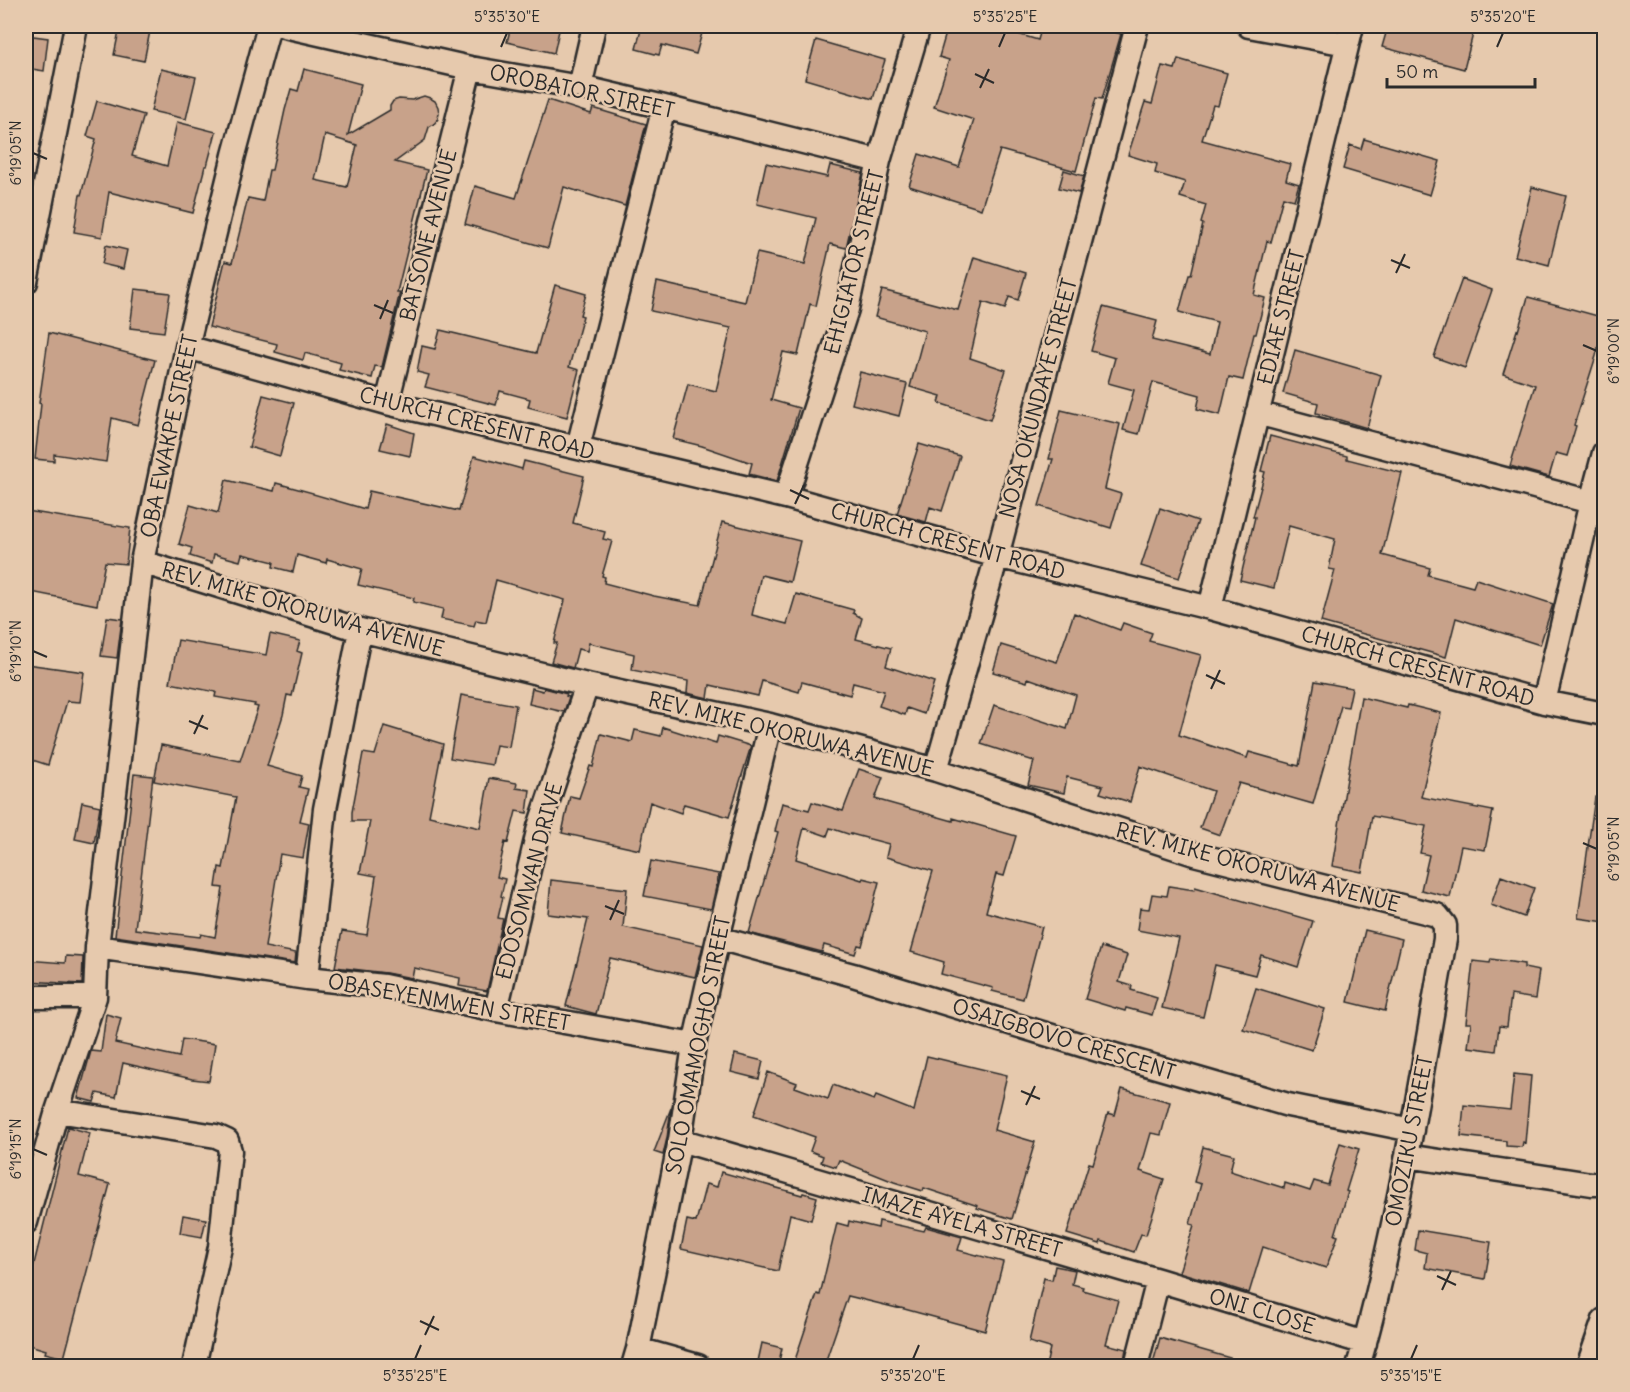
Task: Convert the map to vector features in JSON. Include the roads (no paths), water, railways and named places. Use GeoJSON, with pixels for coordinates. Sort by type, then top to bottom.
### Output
{"type":"FeatureCollection","features":[{"type":"Feature","properties":{"kind":"street"},"geometry":{"type":"LineString","coordinates":[[26,282],[76,26]]}},
{"type":"Feature","properties":{"kind":"street","name":"OBA EWAKPE STREET"},"geometry":{"type":"LineString","coordinates":[[26,1222],[57,1111],[95,997],[97,947],[142,562],[186,347],[269,26]]}},
{"type":"Feature","properties":{"kind":"street","name":"OROBATOR STREET"},"geometry":{"type":"LineString","coordinates":[[284,26],[470,68],[580,87],[879,160]]}},
{"type":"Feature","properties":{"kind":"street"},"geometry":{"type":"LineString","coordinates":[[580,87],[594,26]]}},
{"type":"Feature","properties":{"kind":"street","name":"EHIGIATOR STREET"},"geometry":{"type":"LineString","coordinates":[[786,497],[847,309],[879,160],[920,26]]}},
{"type":"Feature","properties":{"kind":"street","name":"NOSA OKUNDAYE STREET"},"geometry":{"type":"LineString","coordinates":[[936,770],[997,556],[1137,26]]}},
{"type":"Feature","properties":{"kind":"street"},"geometry":{"type":"LineString","coordinates":[[1249,26],[1349,35]]}},
{"type":"Feature","properties":{"kind":"street","name":"EDIAE STREET"},"geometry":{"type":"LineString","coordinates":[[1210,608],[1349,35]]}},
{"type":"Feature","properties":{"kind":"street","name":"BATSONE AVENUE"},"geometry":{"type":"LineString","coordinates":[[387,403],[470,68]]}},
{"type":"Feature","properties":{"kind":"street"},"geometry":{"type":"LineString","coordinates":[[578,447],[664,107]]}},
{"type":"Feature","properties":{"kind":"street","name":"CHURCH CRESENT ROAD"},"geometry":{"type":"LineString","coordinates":[[186,347],[387,403],[786,497],[997,556],[1210,608],[1544,702],[1605,714]]}},
{"type":"Feature","properties":{"kind":"street"},"geometry":{"type":"LineString","coordinates":[[1257,413],[1591,502]]}},
{"type":"Feature","properties":{"kind":"street"},"geometry":{"type":"LineString","coordinates":[[1544,702],[1591,502],[1605,453]]}},
{"type":"Feature","properties":{"kind":"street","name":"REV. MIKE OKORUWA AVENUE"},"geometry":{"type":"LineString","coordinates":[[142,562],[360,630],[587,685],[770,725],[936,770],[1194,854],[1437,915]]}},
{"type":"Feature","properties":{"kind":"street"},"geometry":{"type":"LineString","coordinates":[[307,978],[325,809],[360,630]]}},
{"type":"Feature","properties":{"kind":"street","name":"EDOSOMWAN DRIVE"},"geometry":{"type":"LineString","coordinates":[[496,1010],[539,827],[587,685]]}},
{"type":"Feature","properties":{"kind":"street","name":"SOLO OMAMOGHO STREET"},"geometry":{"type":"LineString","coordinates":[[636,1358],[680,1140],[694,1046],[770,725]]}},
{"type":"Feature","properties":{"kind":"street","name":"OMOZIKU STREET"},"geometry":{"type":"LineString","coordinates":[[1358,1366],[1379,1288],[1412,1130],[1445,939],[1444,925],[1437,915]]}},
{"type":"Feature","properties":{"kind":"street","name":"OSAIGBOVO CRESCENT"},"geometry":{"type":"LineString","coordinates":[[718,938],[853,975],[1101,1051],[1288,1105],[1412,1130]]}},
{"type":"Feature","properties":{"kind":"street","name":"OBASEYENMWEN STREET"},"geometry":{"type":"LineString","coordinates":[[97,947],[307,978],[384,986],[496,1010],[694,1046]]}},
{"type":"Feature","properties":{"kind":"street"},"geometry":{"type":"LineString","coordinates":[[26,997],[95,997]]}},
{"type":"Feature","properties":{"kind":"street"},"geometry":{"type":"LineString","coordinates":[[57,1111],[216,1136],[227,1141],[230,1151],[220,1247],[194,1366]]}},
{"type":"Feature","properties":{"kind":"street","name":"IMAZE AYELA STREET"},"geometry":{"type":"LineString","coordinates":[[680,1140],[1158,1280]]}},
{"type":"Feature","properties":{"kind":"street"},"geometry":{"type":"LineString","coordinates":[[1407,1156],[1591,1184],[1605,1184]]}},
{"type":"Feature","properties":{"kind":"street"},"geometry":{"type":"LineString","coordinates":[[1136,1366],[1158,1280]]}},
{"type":"Feature","properties":{"kind":"street","name":"ONI CLOSE"},"geometry":{"type":"LineString","coordinates":[[1158,1280],[1365,1343]]}},
{"type":"Feature","properties":{"kind":"street"},"geometry":{"type":"LineString","coordinates":[[1587,1366],[1605,1320]]}},
{"type":"Feature","properties":{"kind":"street"},"geometry":{"type":"LineString","coordinates":[[636,1358],[698,1366]]}}]}
